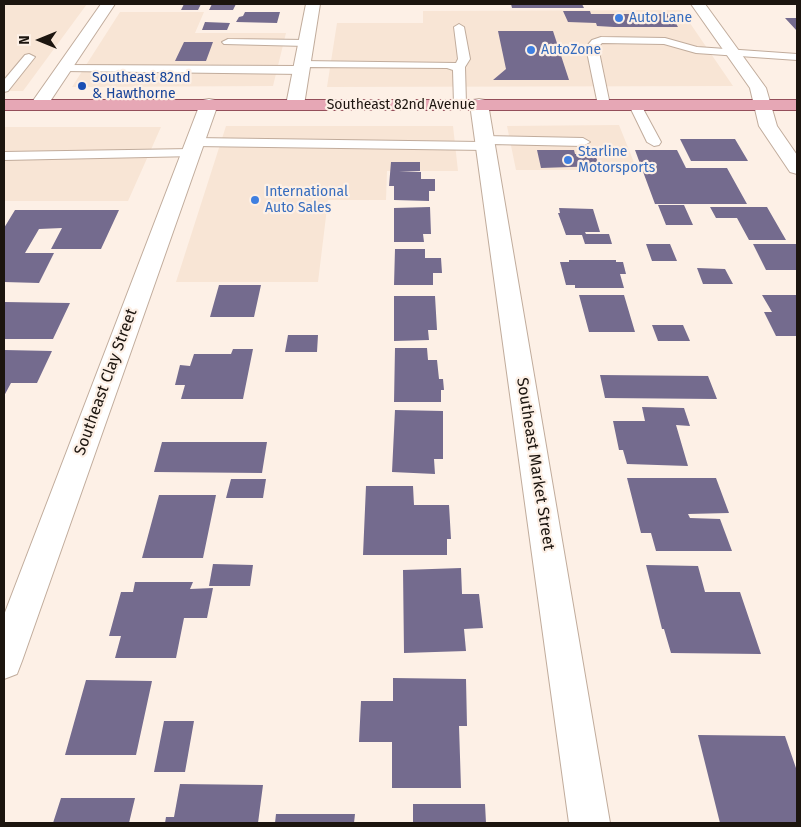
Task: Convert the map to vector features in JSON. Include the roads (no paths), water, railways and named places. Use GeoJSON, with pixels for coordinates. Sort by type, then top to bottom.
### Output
{"type":"FeatureCollection","features":[{"type":"Feature","properties":{"kind":"main road","name":"Southeast 82nd Avenue"},"geometry":{"type":"LineString","coordinates":[[4,106],[209,104],[797,105]]}},
{"type":"Feature","properties":{"kind":"street"},"geometry":{"type":"LineString","coordinates":[[39,105],[108,4]]}},
{"type":"Feature","properties":{"kind":"street"},"geometry":{"type":"LineString","coordinates":[[295,105],[313,4]]}},
{"type":"Feature","properties":{"kind":"street"},"geometry":{"type":"LineString","coordinates":[[698,4],[758,88],[768,126],[797,168]]}},
{"type":"Feature","properties":{"kind":"street","name":"Southeast Clay Street"},"geometry":{"type":"LineString","coordinates":[[4,660],[209,104]]}},
{"type":"Feature","properties":{"kind":"street","name":"Southeast Market Street"},"geometry":{"type":"LineString","coordinates":[[470,104],[485,143],[590,823]]}},
{"type":"Feature","properties":{"kind":"lane"},"geometry":{"type":"LineString","coordinates":[[459,27],[464,58],[459,67],[470,104]]}},
{"type":"Feature","properties":{"kind":"lane"},"geometry":{"type":"LineString","coordinates":[[604,105],[592,47],[601,40],[665,41],[696,50],[797,57]]}},
{"type":"Feature","properties":{"kind":"lane"},"geometry":{"type":"LineString","coordinates":[[228,42],[306,43]]}},
{"type":"Feature","properties":{"kind":"lane"},"geometry":{"type":"LineString","coordinates":[[5,85],[29,57]]}},
{"type":"Feature","properties":{"kind":"lane"},"geometry":{"type":"LineString","coordinates":[[64,68],[447,65],[459,67]]}},
{"type":"Feature","properties":{"kind":"lane"},"geometry":{"type":"LineString","coordinates":[[635,105],[654,142]]}},
{"type":"Feature","properties":{"kind":"lane"},"geometry":{"type":"LineString","coordinates":[[4,156],[193,148],[583,142]]}},
{"type":"Feature","properties":{"kind":"place","name":"Auto Lane"},"geometry":{"type":"Point","coordinates":[619,18]}},
{"type":"Feature","properties":{"kind":"place","name":"AutoZone"},"geometry":{"type":"Point","coordinates":[531,50]}},
{"type":"Feature","properties":{"kind":"place","name":"Southeast 82nd & Hawthorne"},"geometry":{"type":"Point","coordinates":[82,86]}},
{"type":"Feature","properties":{"kind":"place","name":"Starline Motorsports"},"geometry":{"type":"Point","coordinates":[568,160]}},
{"type":"Feature","properties":{"kind":"place","name":"International Auto Sales"},"geometry":{"type":"Point","coordinates":[255,200]}}]}
